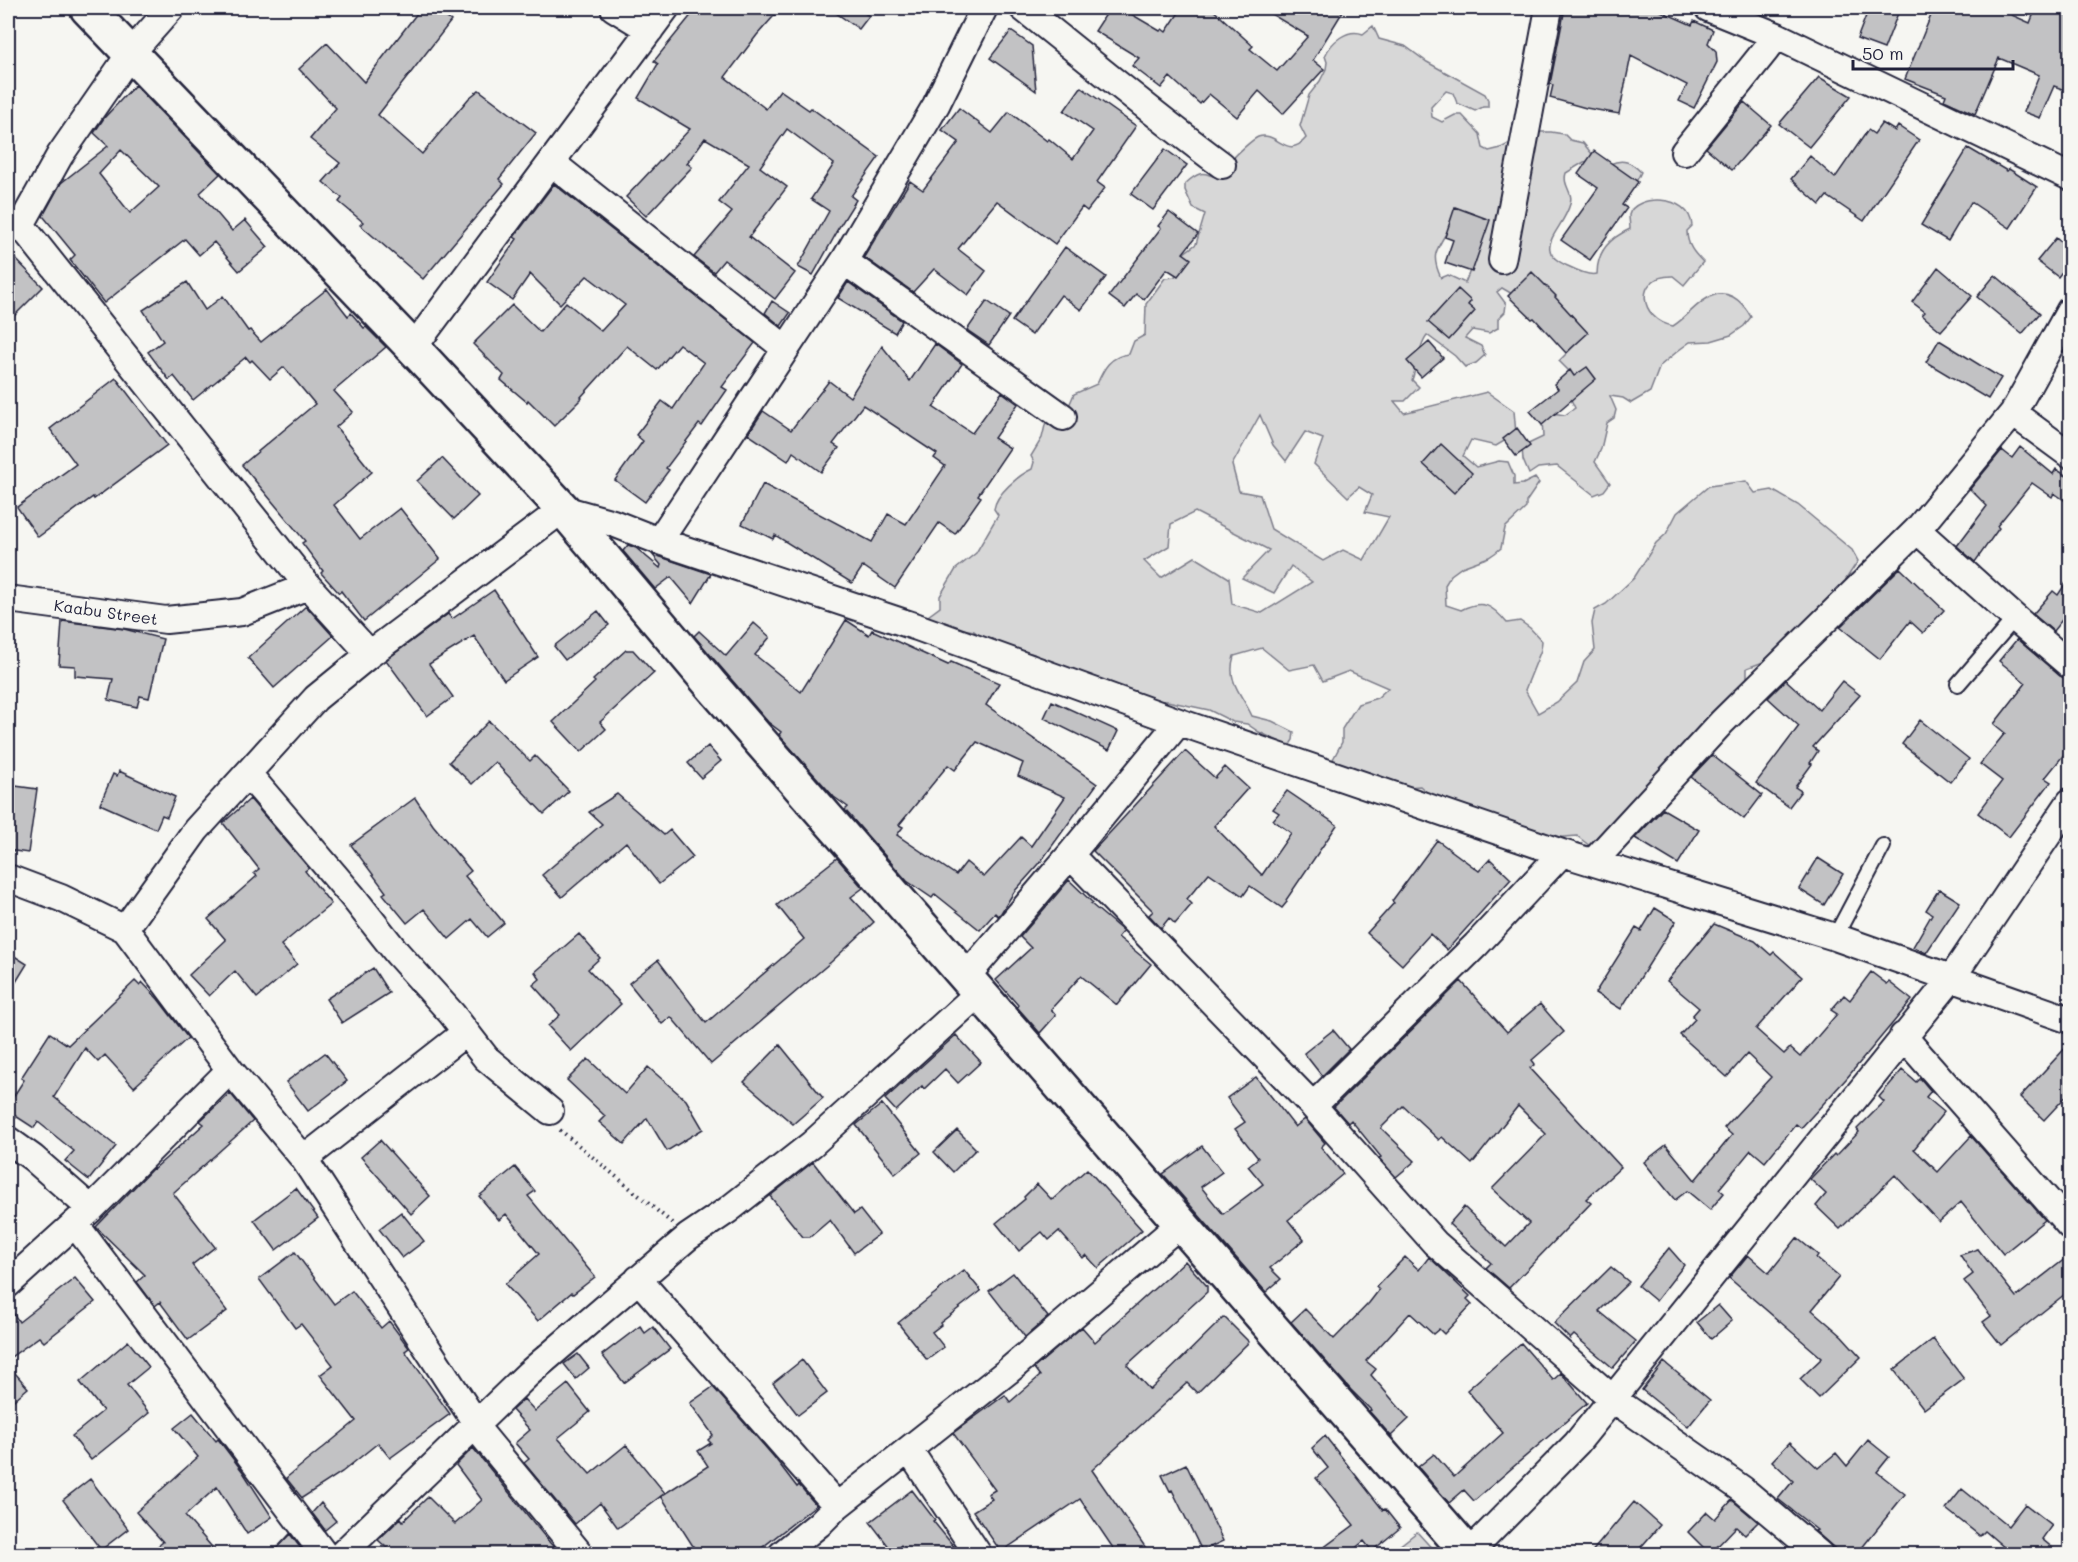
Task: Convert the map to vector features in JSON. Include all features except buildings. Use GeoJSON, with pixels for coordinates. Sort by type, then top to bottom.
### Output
{"type":"FeatureCollection","features":[{"type":"Feature","properties":{"kind":"street"},"geometry":{"type":"LineString","coordinates":[[87,8],[413,348],[563,509],[712,686],[1179,1225],[1468,1554],[1577,1443],[1951,979],[2070,802]]}},
{"type":"Feature","properties":{"kind":"street"},"geometry":{"type":"LineString","coordinates":[[171,8],[130,54],[14,221],[308,586],[370,654]]}},
{"type":"Feature","properties":{"kind":"street"},"geometry":{"type":"LineString","coordinates":[[614,8],[650,30]]}},
{"type":"Feature","properties":{"kind":"street"},"geometry":{"type":"LineString","coordinates":[[413,348],[666,8]]}},
{"type":"Feature","properties":{"kind":"street"},"geometry":{"type":"LineString","coordinates":[[659,541],[844,261],[936,105],[984,8]]}},
{"type":"Feature","properties":{"kind":"street"},"geometry":{"type":"LineString","coordinates":[[1023,8],[1119,83],[1162,120],[1222,165]]}},
{"type":"Feature","properties":{"kind":"street"},"geometry":{"type":"LineString","coordinates":[[1502,260],[1549,8]]}},
{"type":"Feature","properties":{"kind":"street"},"geometry":{"type":"LineString","coordinates":[[1708,8],[1777,36],[2070,177]]}},
{"type":"Feature","properties":{"kind":"street"},"geometry":{"type":"LineString","coordinates":[[1683,152],[1777,36]]}},
{"type":"Feature","properties":{"kind":"street"},"geometry":{"type":"LineString","coordinates":[[552,163],[786,349]]}},
{"type":"Feature","properties":{"kind":"street"},"geometry":{"type":"LineString","coordinates":[[844,261],[1063,417]]}},
{"type":"Feature","properties":{"kind":"street"},"geometry":{"type":"LineString","coordinates":[[1593,862],[1722,722],[1917,530],[2013,413],[2070,310]]}},
{"type":"Feature","properties":{"kind":"street"},"geometry":{"type":"LineString","coordinates":[[2013,413],[2070,455]]}},
{"type":"Feature","properties":{"kind":"street"},"geometry":{"type":"LineString","coordinates":[[563,509],[613,523],[659,541],[917,627],[1179,722],[1562,853],[1835,937],[2070,1020]]}},
{"type":"Feature","properties":{"kind":"street"},"geometry":{"type":"LineString","coordinates":[[125,929],[196,830],[316,698],[370,654],[563,509]]}},
{"type":"Feature","properties":{"kind":"street"},"geometry":{"type":"LineString","coordinates":[[1917,530],[2070,665]]}},
{"type":"Feature","properties":{"kind":"street","name":"Kaabu Street"},"geometry":{"type":"LineString","coordinates":[[8,599],[166,620],[242,612],[308,586]]}},
{"type":"Feature","properties":{"kind":"street"},"geometry":{"type":"LineString","coordinates":[[342,1554],[528,1374],[688,1238],[728,1210],[812,1144],[972,985],[1070,855],[1179,722]]}},
{"type":"Feature","properties":{"kind":"street"},"geometry":{"type":"LineString","coordinates":[[248,774],[353,897],[397,953],[452,1014],[486,1058],[550,1111]]}},
{"type":"Feature","properties":{"kind":"street"},"geometry":{"type":"LineString","coordinates":[[1313,1106],[1476,945],[1562,853]]}},
{"type":"Feature","properties":{"kind":"street"},"geometry":{"type":"LineString","coordinates":[[1070,855],[1313,1106],[1435,1243],[1613,1399],[1742,1489],[1819,1554]]}},
{"type":"Feature","properties":{"kind":"street"},"geometry":{"type":"LineString","coordinates":[[8,878],[61,898],[125,929],[230,1070],[304,1159],[475,1424],[580,1554]]}},
{"type":"Feature","properties":{"kind":"street"},"geometry":{"type":"LineString","coordinates":[[304,1159],[466,1032]]}},
{"type":"Feature","properties":{"kind":"street"},"geometry":{"type":"LineString","coordinates":[[1903,1036],[2070,1226]]}},
{"type":"Feature","properties":{"kind":"street"},"geometry":{"type":"LineString","coordinates":[[8,1284],[83,1216],[230,1070]]}},
{"type":"Feature","properties":{"kind":"street"},"geometry":{"type":"LineString","coordinates":[[8,1140],[33,1158],[83,1216],[324,1554]]}},
{"type":"Feature","properties":{"kind":"street"},"geometry":{"type":"LineString","coordinates":[[782,1554],[837,1506],[1008,1371],[1179,1225]]}},
{"type":"Feature","properties":{"kind":"street"},"geometry":{"type":"LineString","coordinates":[[638,1279],[837,1506]]}},
{"type":"Feature","properties":{"kind":"street"},"geometry":{"type":"LineString","coordinates":[[909,1450],[978,1554]]}},
{"type":"Feature","properties":{"kind":"lane"},"geometry":{"type":"LineString","coordinates":[[1958,684],[2015,618]]}},
{"type":"Feature","properties":{"kind":"lane"},"geometry":{"type":"LineString","coordinates":[[1835,937],[1883,846]]}},
{"type":"Feature","properties":{"kind":"path"},"geometry":{"type":"LineString","coordinates":[[550,1111],[548,1120],[688,1238]]}},
{"type":"Feature","properties":{"kind":"shaded area"},"geometry":{"type":"Polygon","coordinates":[[[1373,26],[1379,39],[1405,46],[1427,62],[1485,94],[1488,107],[1475,111],[1457,103],[1453,93],[1446,91],[1431,107],[1432,117],[1442,122],[1455,115],[1462,115],[1480,134],[1483,148],[1489,151],[1501,148],[1531,132],[1551,132],[1564,134],[1570,140],[1583,143],[1592,154],[1610,164],[1619,161],[1627,162],[1641,172],[1637,180],[1629,181],[1590,161],[1566,173],[1565,178],[1571,200],[1550,247],[1551,254],[1558,261],[1584,273],[1597,274],[1599,259],[1606,246],[1630,229],[1629,215],[1633,208],[1651,201],[1673,202],[1689,215],[1692,226],[1687,231],[1688,240],[1694,252],[1703,262],[1684,285],[1673,276],[1660,278],[1651,283],[1646,290],[1645,298],[1653,316],[1673,326],[1713,295],[1727,294],[1738,300],[1751,317],[1744,326],[1731,335],[1711,341],[1690,342],[1660,366],[1650,392],[1631,403],[1623,398],[1610,396],[1616,410],[1614,418],[1607,423],[1601,449],[1595,462],[1610,483],[1604,491],[1594,495],[1557,466],[1538,468],[1529,474],[1523,460],[1522,447],[1543,437],[1542,419],[1552,413],[1565,415],[1575,408],[1566,389],[1577,379],[1559,361],[1584,336],[1502,288],[1497,292],[1506,304],[1505,312],[1498,319],[1498,328],[1489,333],[1472,330],[1465,338],[1481,346],[1485,355],[1476,363],[1465,367],[1455,356],[1427,335],[1424,339],[1412,380],[1419,387],[1405,401],[1394,401],[1404,413],[1487,392],[1514,411],[1516,434],[1496,446],[1471,440],[1463,456],[1476,467],[1499,461],[1508,462],[1514,476],[1514,485],[1523,484],[1535,478],[1539,483],[1526,502],[1526,508],[1505,528],[1501,548],[1489,557],[1462,567],[1451,575],[1445,585],[1446,605],[1461,610],[1475,605],[1487,606],[1497,612],[1507,623],[1520,621],[1542,641],[1541,650],[1525,690],[1538,713],[1557,702],[1577,683],[1584,662],[1595,650],[1592,623],[1595,610],[1606,604],[1634,578],[1656,543],[1666,534],[1677,513],[1709,486],[1746,481],[1755,493],[1772,490],[1798,505],[1852,550],[1858,561],[1846,579],[1843,600],[1789,637],[1789,650],[1747,668],[1747,685],[1734,690],[1731,704],[1606,840],[1590,846],[1577,836],[1552,838],[1538,842],[1526,826],[1509,827],[1430,795],[1420,786],[1406,787],[1331,763],[1342,742],[1342,729],[1358,704],[1377,698],[1388,688],[1349,671],[1323,681],[1314,665],[1289,670],[1262,648],[1234,656],[1232,673],[1236,688],[1252,716],[1272,721],[1294,732],[1289,746],[1247,724],[1233,722],[1209,710],[1167,701],[1139,700],[1130,692],[1109,683],[1051,674],[1034,654],[986,641],[974,631],[957,628],[943,634],[932,630],[928,616],[940,607],[940,596],[956,569],[976,553],[998,515],[994,509],[1003,491],[1032,469],[1034,462],[1031,456],[1042,438],[1047,417],[1068,408],[1074,394],[1097,384],[1112,360],[1129,354],[1134,341],[1145,335],[1146,304],[1165,278],[1175,277],[1180,256],[1196,244],[1205,214],[1193,208],[1185,190],[1185,184],[1202,174],[1224,177],[1234,158],[1258,137],[1271,137],[1287,146],[1293,147],[1299,144],[1306,138],[1300,126],[1309,95],[1326,69],[1325,56],[1335,41],[1340,38],[1351,33],[1363,34],[1373,26]],[[1472,229],[1447,232],[1435,259],[1441,278],[1448,275],[1465,283],[1471,268],[1472,229]],[[1260,415],[1232,465],[1239,491],[1260,495],[1271,529],[1323,561],[1343,550],[1364,560],[1389,517],[1365,512],[1372,495],[1359,487],[1348,497],[1314,464],[1323,439],[1305,432],[1286,461],[1273,445],[1260,415]],[[1195,512],[1171,524],[1169,546],[1144,561],[1161,578],[1195,557],[1229,578],[1232,604],[1262,613],[1312,582],[1291,566],[1274,593],[1242,578],[1269,550],[1195,512]]]}},
{"type":"Feature","properties":{"kind":"shaded area"},"geometry":{"type":"Polygon","coordinates":[[[1417,1532],[1437,1554],[1389,1554],[1417,1532]]]}}]}
